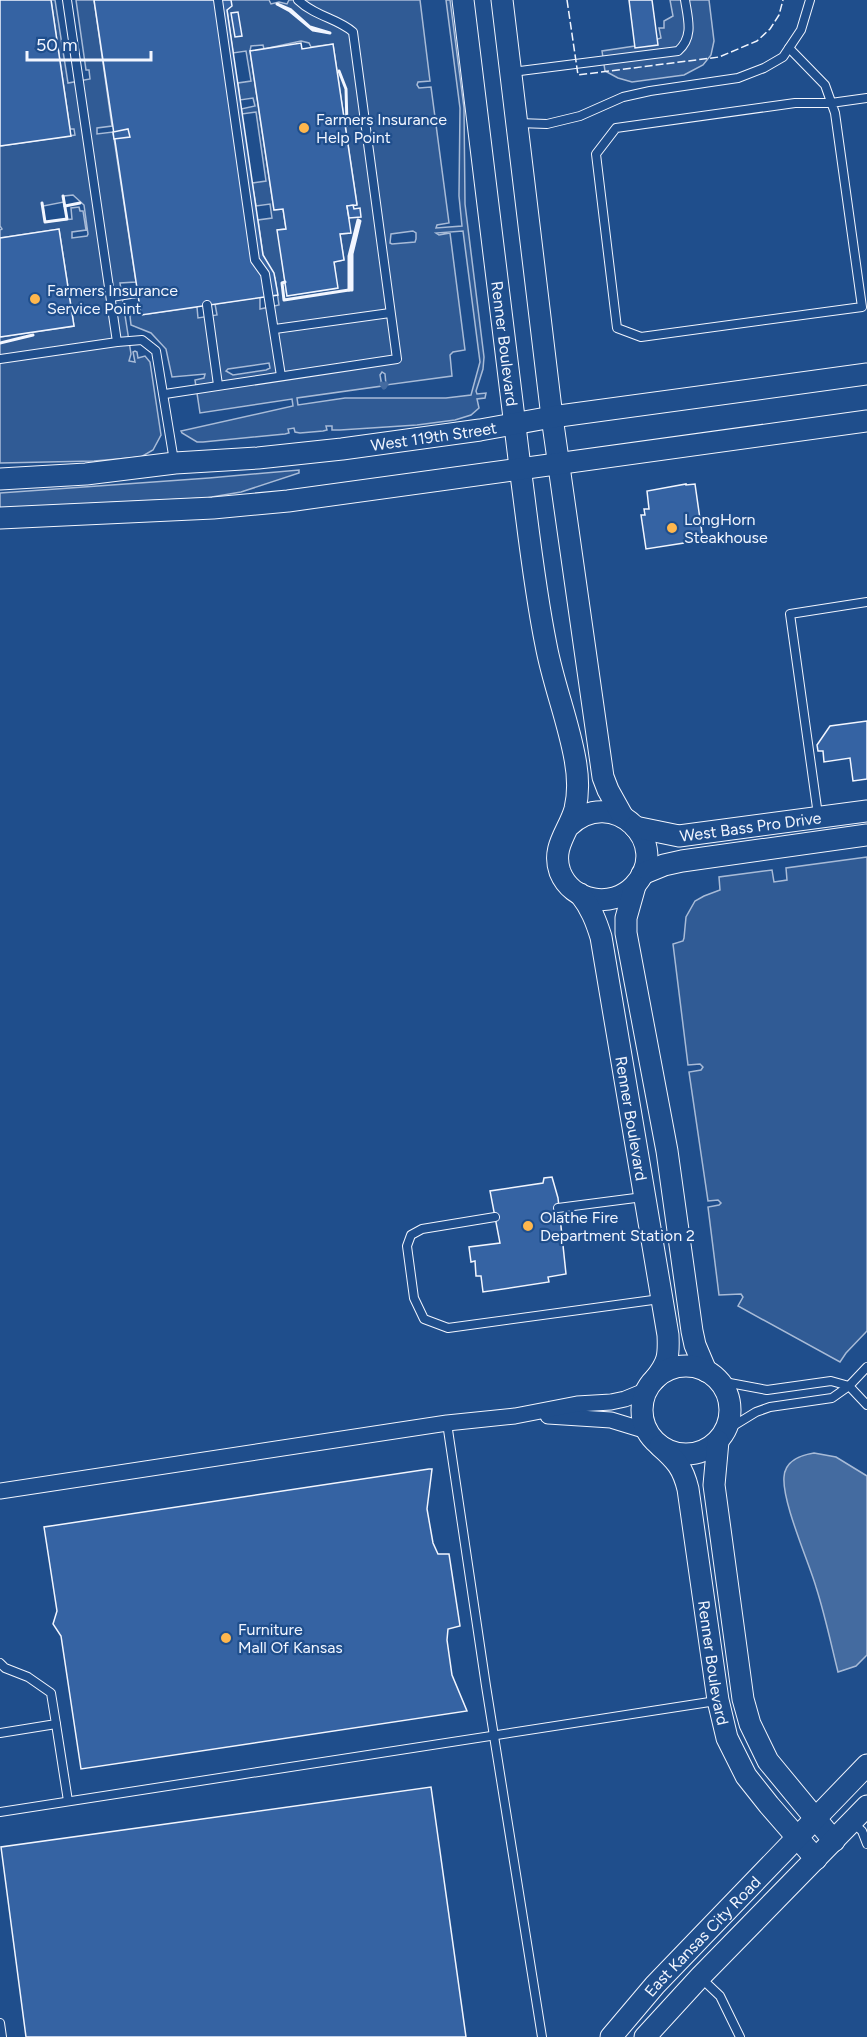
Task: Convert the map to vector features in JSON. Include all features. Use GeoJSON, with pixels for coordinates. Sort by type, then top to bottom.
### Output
{"type":"FeatureCollection","features":[{"type":"Feature","properties":{"kind":"main road","name":"Renner Boulevard"},"geometry":{"type":"LineString","coordinates":[[463,0],[523,499],[546,645],[571,736],[578,780],[575,810],[569,826]]}},
{"type":"Feature","properties":{"kind":"main road"},"geometry":{"type":"LineString","coordinates":[[502,0],[552,417],[603,777],[608,790],[642,837],[646,849],[646,862],[638,880],[623,894],[609,899],[594,899],[580,894],[568,884],[558,863],[558,847],[569,826],[581,817],[595,812],[609,812],[629,822]]}},
{"type":"Feature","properties":{"kind":"main road","name":"West 119th Street"},"geometry":{"type":"LineString","coordinates":[[0,479],[86,474],[175,463],[258,458],[342,449],[480,430],[552,417],[867,374]]}},
{"type":"Feature","properties":{"kind":"main road"},"geometry":{"type":"LineString","coordinates":[[0,518],[213,508],[288,501],[867,421]]}},
{"type":"Feature","properties":{"kind":"main road","name":"West Bass Pro Drive"},"geometry":{"type":"LineString","coordinates":[[629,822],[679,836],[867,811]]}},
{"type":"Feature","properties":{"kind":"main road","name":"West Bass Pro Drive"},"geometry":{"type":"LineString","coordinates":[[638,880],[664,865],[682,861],[867,836]]}},
{"type":"Feature","properties":{"kind":"main road","name":"Renner Boulevard"},"geometry":{"type":"LineString","coordinates":[[638,880],[626,918],[626,933],[667,1151],[692,1331],[695,1345],[713,1376]]}},
{"type":"Feature","properties":{"kind":"main road","name":"Renner Boulevard"},"geometry":{"type":"LineString","coordinates":[[580,894],[589,904],[601,937],[662,1299],[669,1350],[666,1365],[651,1385]]}},
{"type":"Feature","properties":{"kind":"main road"},"geometry":{"type":"LineString","coordinates":[[679,1367],[693,1367],[713,1376],[727,1392],[730,1405],[730,1418],[722,1436],[708,1449],[696,1454],[684,1455],[671,1452],[653,1438],[642,1417],[643,1403],[651,1385],[666,1371],[679,1367]]}},
{"type":"Feature","properties":{"kind":"main road","name":"Renner Boulevard"},"geometry":{"type":"LineString","coordinates":[[722,1436],[714,1485],[743,1699],[750,1724],[768,1761],[834,1841]]}},
{"type":"Feature","properties":{"kind":"main road","name":"Renner Boulevard"},"geometry":{"type":"LineString","coordinates":[[653,1438],[676,1460],[684,1474],[688,1489],[718,1700],[727,1738],[746,1776],[816,1859]]}},
{"type":"Feature","properties":{"kind":"main road","name":"East Kansas City Road"},"geometry":{"type":"LineString","coordinates":[[611,2037],[655,1985],[867,1765]]}},
{"type":"Feature","properties":{"kind":"main road","name":"East Kansas City Road"},"geometry":{"type":"LineString","coordinates":[[645,2037],[700,1977],[867,1806]]}},
{"type":"Feature","properties":{"kind":"street"},"geometry":{"type":"LineString","coordinates":[[0,1491],[447,1423],[515,1416],[578,1404],[625,1399],[651,1385]]}},
{"type":"Feature","properties":{"kind":"street"},"geometry":{"type":"LineString","coordinates":[[515,1416],[563,1416],[611,1420],[653,1438]]}},
{"type":"Feature","properties":{"kind":"lane"},"geometry":{"type":"LineString","coordinates":[[67,0],[117,342]]}},
{"type":"Feature","properties":{"kind":"lane"},"geometry":{"type":"LineString","coordinates":[[218,0],[255,260],[266,274],[281,376]]}},
{"type":"Feature","properties":{"kind":"lane"},"geometry":{"type":"LineString","coordinates":[[165,394],[397,359],[352,32],[310,11],[298,0]]}},
{"type":"Feature","properties":{"kind":"lane"},"geometry":{"type":"LineString","coordinates":[[511,72],[678,51],[686,44],[689,25],[685,0]]}},
{"type":"Feature","properties":{"kind":"lane"},"geometry":{"type":"LineString","coordinates":[[517,123],[547,124],[580,116],[623,97],[738,78],[764,68],[783,57],[801,30],[810,0]]}},
{"type":"Feature","properties":{"kind":"lane"},"geometry":{"type":"LineString","coordinates":[[789,48],[825,85],[831,103],[835,113],[865,306],[641,337],[617,328],[596,154],[616,128],[795,103],[831,103],[867,98]]}},
{"type":"Feature","properties":{"kind":"lane"},"geometry":{"type":"LineString","coordinates":[[111,297],[137,293]]}},
{"type":"Feature","properties":{"kind":"lane"},"geometry":{"type":"LineString","coordinates":[[207,305],[218,385]]}},
{"type":"Feature","properties":{"kind":"lane"},"geometry":{"type":"LineString","coordinates":[[274,329],[390,313]]}},
{"type":"Feature","properties":{"kind":"lane"},"geometry":{"type":"LineString","coordinates":[[0,359],[142,340],[156,351],[175,463]]}},
{"type":"Feature","properties":{"kind":"lane"},"geometry":{"type":"LineString","coordinates":[[818,817],[790,614],[867,602]]}},
{"type":"Feature","properties":{"kind":"lane"},"geometry":{"type":"LineString","coordinates":[[558,1208],[644,1197]]}},
{"type":"Feature","properties":{"kind":"lane"},"geometry":{"type":"LineString","coordinates":[[495,1217],[422,1229],[411,1235],[408,1246],[414,1298],[424,1319],[448,1328],[662,1299]]}},
{"type":"Feature","properties":{"kind":"lane"},"geometry":{"type":"LineString","coordinates":[[722,1436],[756,1412],[770,1407],[832,1398],[849,1386],[867,1368]]}},
{"type":"Feature","properties":{"kind":"lane"},"geometry":{"type":"LineString","coordinates":[[713,1376],[767,1390],[831,1381],[849,1386],[867,1405]]}},
{"type":"Feature","properties":{"kind":"lane"},"geometry":{"type":"LineString","coordinates":[[447,1423],[542,2037]]}},
{"type":"Feature","properties":{"kind":"lane"},"geometry":{"type":"LineString","coordinates":[[0,1664],[28,1677],[51,1693],[68,1801]]}},
{"type":"Feature","properties":{"kind":"lane"},"geometry":{"type":"LineString","coordinates":[[0,1812],[718,1700]]}},
{"type":"Feature","properties":{"kind":"lane"},"geometry":{"type":"LineString","coordinates":[[0,1733],[56,1724]]}},
{"type":"Feature","properties":{"kind":"lane"},"geometry":{"type":"LineString","coordinates":[[852,1822],[862,1831],[867,1844]]}},
{"type":"Feature","properties":{"kind":"lane"},"geometry":{"type":"LineString","coordinates":[[700,1977],[720,1996],[740,2037]]}},
{"type":"Feature","properties":{"kind":"lane"},"geometry":{"type":"LineString","coordinates":[[0,2023],[2,2037]]}},
{"type":"Feature","properties":{"kind":"shaded area"},"geometry":{"type":"Polygon","coordinates":[[[51,0],[55,0],[68,83],[90,79],[89,70],[86,70],[76,0],[94,0],[112,126],[97,128],[97,134],[113,132],[136,282],[120,283],[131,354],[129,361],[135,362],[133,352],[135,351],[138,358],[145,356],[150,362],[161,435],[153,450],[141,457],[94,461],[0,463],[0,337],[74,326],[59,229],[0,238],[2,229],[0,226],[0,146],[75,135],[74,129],[70,129],[51,0]],[[73,195],[64,196],[64,202],[43,206],[45,222],[72,219],[71,208],[79,207],[80,211],[83,211],[86,230],[72,232],[72,238],[87,236],[84,205],[73,195]]]}},
{"type":"Feature","properties":{"kind":"shaded area"},"geometry":{"type":"Polygon","coordinates":[[[231,0],[269,0],[271,4],[279,2],[287,4],[289,0],[420,0],[430,81],[418,82],[417,85],[419,88],[431,87],[449,223],[437,225],[436,228],[462,226],[459,196],[460,108],[446,0],[450,0],[464,108],[465,204],[484,357],[476,391],[477,394],[486,393],[485,398],[477,399],[479,408],[471,415],[455,420],[417,425],[340,430],[332,430],[332,426],[326,426],[327,430],[300,433],[295,432],[294,428],[288,429],[289,433],[285,434],[203,442],[197,442],[182,433],[181,431],[293,406],[292,399],[200,413],[195,380],[204,378],[205,374],[172,377],[166,349],[151,333],[131,325],[129,307],[139,306],[141,315],[197,307],[198,318],[217,315],[215,304],[260,297],[260,309],[279,305],[275,278],[263,255],[258,220],[272,218],[270,204],[256,206],[252,183],[266,181],[256,112],[242,114],[241,109],[255,106],[253,98],[240,100],[238,83],[251,81],[246,51],[233,53],[227,10],[231,0]],[[301,41],[264,49],[263,45],[251,46],[250,51],[274,210],[283,209],[286,229],[278,230],[287,296],[337,288],[334,262],[344,260],[340,234],[350,233],[347,206],[357,204],[333,44],[311,47],[309,43],[301,41]],[[413,231],[391,234],[390,243],[392,244],[415,242],[416,239],[416,233],[413,231]],[[463,231],[436,233],[439,235],[450,233],[465,350],[453,352],[450,355],[452,376],[386,385],[385,374],[382,372],[380,375],[382,386],[297,398],[298,405],[345,398],[446,398],[471,395],[480,362],[463,231]],[[269,363],[226,371],[233,375],[270,368],[269,363]]]}},
{"type":"Feature","properties":{"kind":"shaded area"},"geometry":{"type":"Polygon","coordinates":[[[670,0],[709,0],[714,41],[711,55],[703,65],[684,75],[632,82],[605,71],[602,51],[635,46],[661,38],[659,28],[664,28],[664,21],[673,16],[670,0]]]}},
{"type":"Feature","properties":{"kind":"shaded area"},"geometry":{"type":"Polygon","coordinates":[[[299,470],[299,473],[241,492],[206,498],[0,508],[0,493],[299,470]]]}},
{"type":"Feature","properties":{"kind":"shaded area"},"geometry":{"type":"Polygon","coordinates":[[[867,857],[867,1331],[840,1362],[738,1306],[743,1297],[741,1294],[719,1295],[708,1207],[721,1203],[718,1200],[708,1201],[689,1072],[701,1070],[703,1067],[700,1064],[688,1065],[673,944],[683,941],[686,917],[695,901],[720,890],[719,877],[772,870],[774,882],[787,880],[786,868],[867,857]]]}},
{"type":"Feature","properties":{"kind":"shaded area"},"geometry":{"type":"Polygon","coordinates":[[[814,1453],[836,1457],[867,1476],[867,1655],[856,1666],[838,1672],[819,1598],[791,1516],[784,1488],[787,1467],[799,1457],[814,1453]]]}},
{"type":"Feature","properties":{"kind":"building"},"geometry":{"type":"Polygon","coordinates":[[[0,0],[51,0],[71,136],[0,146],[0,0]]]}},
{"type":"Feature","properties":{"kind":"building"},"geometry":{"type":"Polygon","coordinates":[[[94,0],[231,0],[232,6],[227,10],[263,255],[274,273],[278,295],[141,315],[94,0]]]}},
{"type":"Feature","properties":{"kind":"building"},"geometry":{"type":"Polygon","coordinates":[[[629,0],[652,0],[658,45],[635,48],[629,0]]]}},
{"type":"Feature","properties":{"kind":"building"},"geometry":{"type":"Polygon","coordinates":[[[238,12],[242,36],[235,37],[231,13],[238,12]]]}},
{"type":"Feature","properties":{"kind":"building","name":"Farmers Insurance Help Point"},"geometry":{"type":"Polygon","coordinates":[[[301,43],[302,49],[333,44],[357,205],[347,206],[351,233],[340,234],[344,260],[334,262],[338,288],[287,296],[277,230],[286,229],[283,209],[274,210],[250,51],[301,43]]]}},
{"type":"Feature","properties":{"kind":"building"},"geometry":{"type":"Polygon","coordinates":[[[128,129],[130,137],[114,139],[113,132],[128,129]]]}},
{"type":"Feature","properties":{"kind":"building"},"geometry":{"type":"Polygon","coordinates":[[[353,205],[354,209],[360,208],[361,217],[349,218],[347,206],[353,205]]]}},
{"type":"Feature","properties":{"kind":"building","name":"Farmers Insurance Service Point"},"geometry":{"type":"Polygon","coordinates":[[[59,229],[74,326],[0,337],[0,238],[59,229]]]}},
{"type":"Feature","properties":{"kind":"building","name":"LongHorn Steakhouse"},"geometry":{"type":"Polygon","coordinates":[[[695,484],[703,540],[646,549],[641,515],[645,515],[644,509],[649,509],[647,491],[695,484]]]}},
{"type":"Feature","properties":{"kind":"building"},"geometry":{"type":"Polygon","coordinates":[[[867,721],[867,779],[853,781],[850,758],[824,762],[823,751],[818,751],[817,745],[830,726],[867,721]]]}},
{"type":"Feature","properties":{"kind":"building","name":"Olathe Fire Department Station 2"},"geometry":{"type":"Polygon","coordinates":[[[552,1177],[558,1198],[566,1274],[548,1277],[549,1282],[483,1292],[481,1276],[476,1276],[475,1261],[471,1262],[469,1247],[500,1243],[490,1191],[543,1183],[544,1178],[552,1177]]]}},
{"type":"Feature","properties":{"kind":"building"},"geometry":{"type":"Polygon","coordinates":[[[432,1469],[427,1509],[433,1543],[438,1554],[449,1554],[460,1626],[448,1629],[447,1640],[452,1675],[467,1711],[81,1769],[61,1636],[53,1624],[57,1611],[44,1527],[432,1469]]]}},
{"type":"Feature","properties":{"kind":"building"},"geometry":{"type":"Polygon","coordinates":[[[431,1787],[466,2037],[26,2037],[1,1847],[431,1787]]]}},
{"type":"Feature","properties":{"kind":"waterway"},"geometry":{"type":"LineString","coordinates":[[382,384],[384,387],[386,384]]}},
{"type":"Feature","properties":{"kind":"fence"},"geometry":{"type":"LineString","coordinates":[[567,0],[578,75],[719,57],[757,41],[770,29],[779,15],[783,0]]}},
{"type":"Feature","properties":{"kind":"wall"},"geometry":{"type":"LineString","coordinates":[[277,4],[291,10],[310,27],[330,33],[313,30],[290,11],[277,4]]}},
{"type":"Feature","properties":{"kind":"wall"},"geometry":{"type":"LineString","coordinates":[[339,71],[346,89],[347,125]]}},
{"type":"Feature","properties":{"kind":"wall"},"geometry":{"type":"LineString","coordinates":[[42,203],[45,222],[67,219],[63,196]]}},
{"type":"Feature","properties":{"kind":"wall"},"geometry":{"type":"LineString","coordinates":[[65,206],[80,203]]}},
{"type":"Feature","properties":{"kind":"wall"},"geometry":{"type":"LineString","coordinates":[[358,220],[360,221],[352,254],[352,290],[349,290],[349,256],[358,220]]}},
{"type":"Feature","properties":{"kind":"wall"},"geometry":{"type":"LineString","coordinates":[[285,282],[282,283],[284,300],[349,290]]}},
{"type":"Feature","properties":{"kind":"wall"},"geometry":{"type":"LineString","coordinates":[[0,343],[33,335]]}},
{"type":"Feature","properties":{"kind":"place","name":"Farmers Insurance Help Point"},"geometry":{"type":"Point","coordinates":[304,128]}},
{"type":"Feature","properties":{"kind":"place","name":"Farmers Insurance Service Point"},"geometry":{"type":"Point","coordinates":[35,299]}},
{"type":"Feature","properties":{"kind":"place","name":"LongHorn Steakhouse"},"geometry":{"type":"Point","coordinates":[672,528]}},
{"type":"Feature","properties":{"kind":"place","name":"Olathe Fire Department Station 2"},"geometry":{"type":"Point","coordinates":[528,1226]}},
{"type":"Feature","properties":{"kind":"place","name":"Furniture Mall Of Kansas"},"geometry":{"type":"Point","coordinates":[226,1638]}}]}
